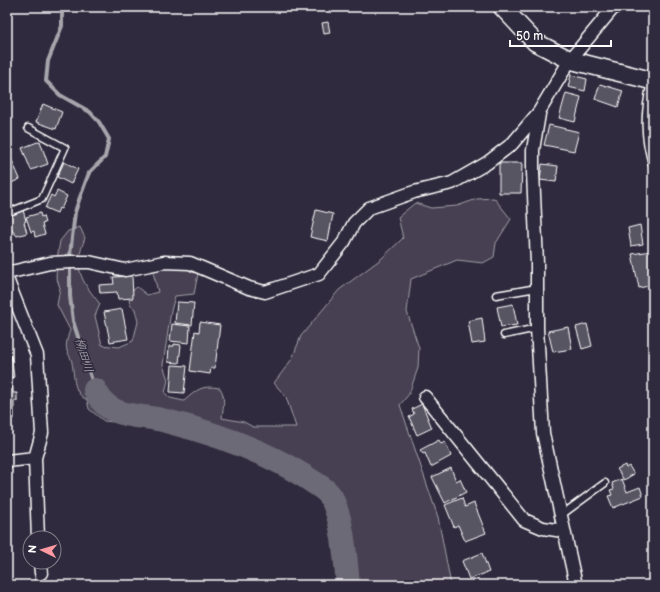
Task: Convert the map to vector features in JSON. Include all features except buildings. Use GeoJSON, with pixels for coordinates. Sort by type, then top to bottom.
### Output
{"type":"FeatureCollection","features":[{"type":"Feature","properties":{"kind":"street"},"geometry":{"type":"LineString","coordinates":[[502,7],[535,42],[570,60],[652,81]]}},
{"type":"Feature","properties":{"kind":"street"},"geometry":{"type":"LineString","coordinates":[[7,273],[50,264],[72,262],[89,262],[125,270],[164,262],[190,263],[249,288],[265,292],[319,274],[344,242],[354,223],[369,208],[414,192],[452,183],[487,163],[512,144],[539,112],[570,60],[614,7]]}},
{"type":"Feature","properties":{"kind":"street"},"geometry":{"type":"LineString","coordinates":[[539,112],[533,150],[532,172],[537,288],[537,328],[543,433],[563,531],[576,585]]}},
{"type":"Feature","properties":{"kind":"street"},"geometry":{"type":"LineString","coordinates":[[7,279],[37,355],[42,434],[35,458],[38,530]]}},
{"type":"Feature","properties":{"kind":"street"},"geometry":{"type":"LineString","coordinates":[[425,397],[524,520],[544,528],[563,531]]}},
{"type":"Feature","properties":{"kind":"street"},"geometry":{"type":"LineString","coordinates":[[7,461],[35,458]]}},
{"type":"Feature","properties":{"kind":"lane"},"geometry":{"type":"LineString","coordinates":[[652,81],[646,102],[645,119],[646,146],[653,167]]}},
{"type":"Feature","properties":{"kind":"lane"},"geometry":{"type":"LineString","coordinates":[[7,213],[42,199],[65,148],[28,128]]}},
{"type":"Feature","properties":{"kind":"lane"},"geometry":{"type":"LineString","coordinates":[[496,295],[537,288]]}},
{"type":"Feature","properties":{"kind":"lane"},"geometry":{"type":"LineString","coordinates":[[504,335],[537,328]]}},
{"type":"Feature","properties":{"kind":"lane"},"geometry":{"type":"LineString","coordinates":[[560,516],[605,483]]}},
{"type":"Feature","properties":{"kind":"lane"},"geometry":{"type":"LineString","coordinates":[[37,585],[41,570]]}},
{"type":"Feature","properties":{"kind":"shaded area"},"geometry":{"type":"Polygon","coordinates":[[[494,198],[511,219],[496,243],[494,257],[483,263],[457,260],[411,279],[407,312],[419,348],[418,368],[409,394],[400,405],[438,517],[451,585],[354,585],[350,545],[338,497],[324,485],[311,490],[295,483],[269,463],[244,457],[238,451],[228,449],[213,431],[204,425],[184,421],[160,430],[142,425],[104,421],[89,409],[87,400],[82,397],[76,389],[72,362],[66,348],[70,330],[57,305],[60,288],[56,276],[58,253],[60,241],[68,231],[80,227],[85,238],[79,258],[80,273],[88,288],[100,304],[95,316],[102,345],[119,347],[133,341],[138,322],[135,309],[130,305],[128,294],[137,287],[147,295],[158,292],[153,272],[167,266],[195,269],[198,274],[194,294],[175,296],[171,311],[163,365],[168,380],[165,393],[170,398],[184,401],[200,389],[208,387],[220,388],[224,399],[222,418],[244,422],[253,427],[296,427],[286,397],[274,383],[292,359],[301,336],[339,290],[381,259],[403,238],[398,217],[415,203],[431,208],[457,206],[477,199],[494,198]]]}},
{"type":"Feature","properties":{"kind":"waterway","name":"柳田川"},"geometry":{"type":"LineString","coordinates":[[62,7],[62,26],[48,61],[46,81],[60,95],[90,112],[99,122],[109,139],[105,157],[89,173],[79,200],[75,212],[70,255],[70,296],[73,321],[95,390]]}},
{"type":"Feature","properties":{"kind":"waterway","name":"柳田川"},"geometry":{"type":"LineString","coordinates":[[95,390],[101,400],[116,411],[128,415],[160,419],[237,443],[255,450],[288,467],[327,492],[330,495],[336,509],[342,530],[348,585]]}}]}
